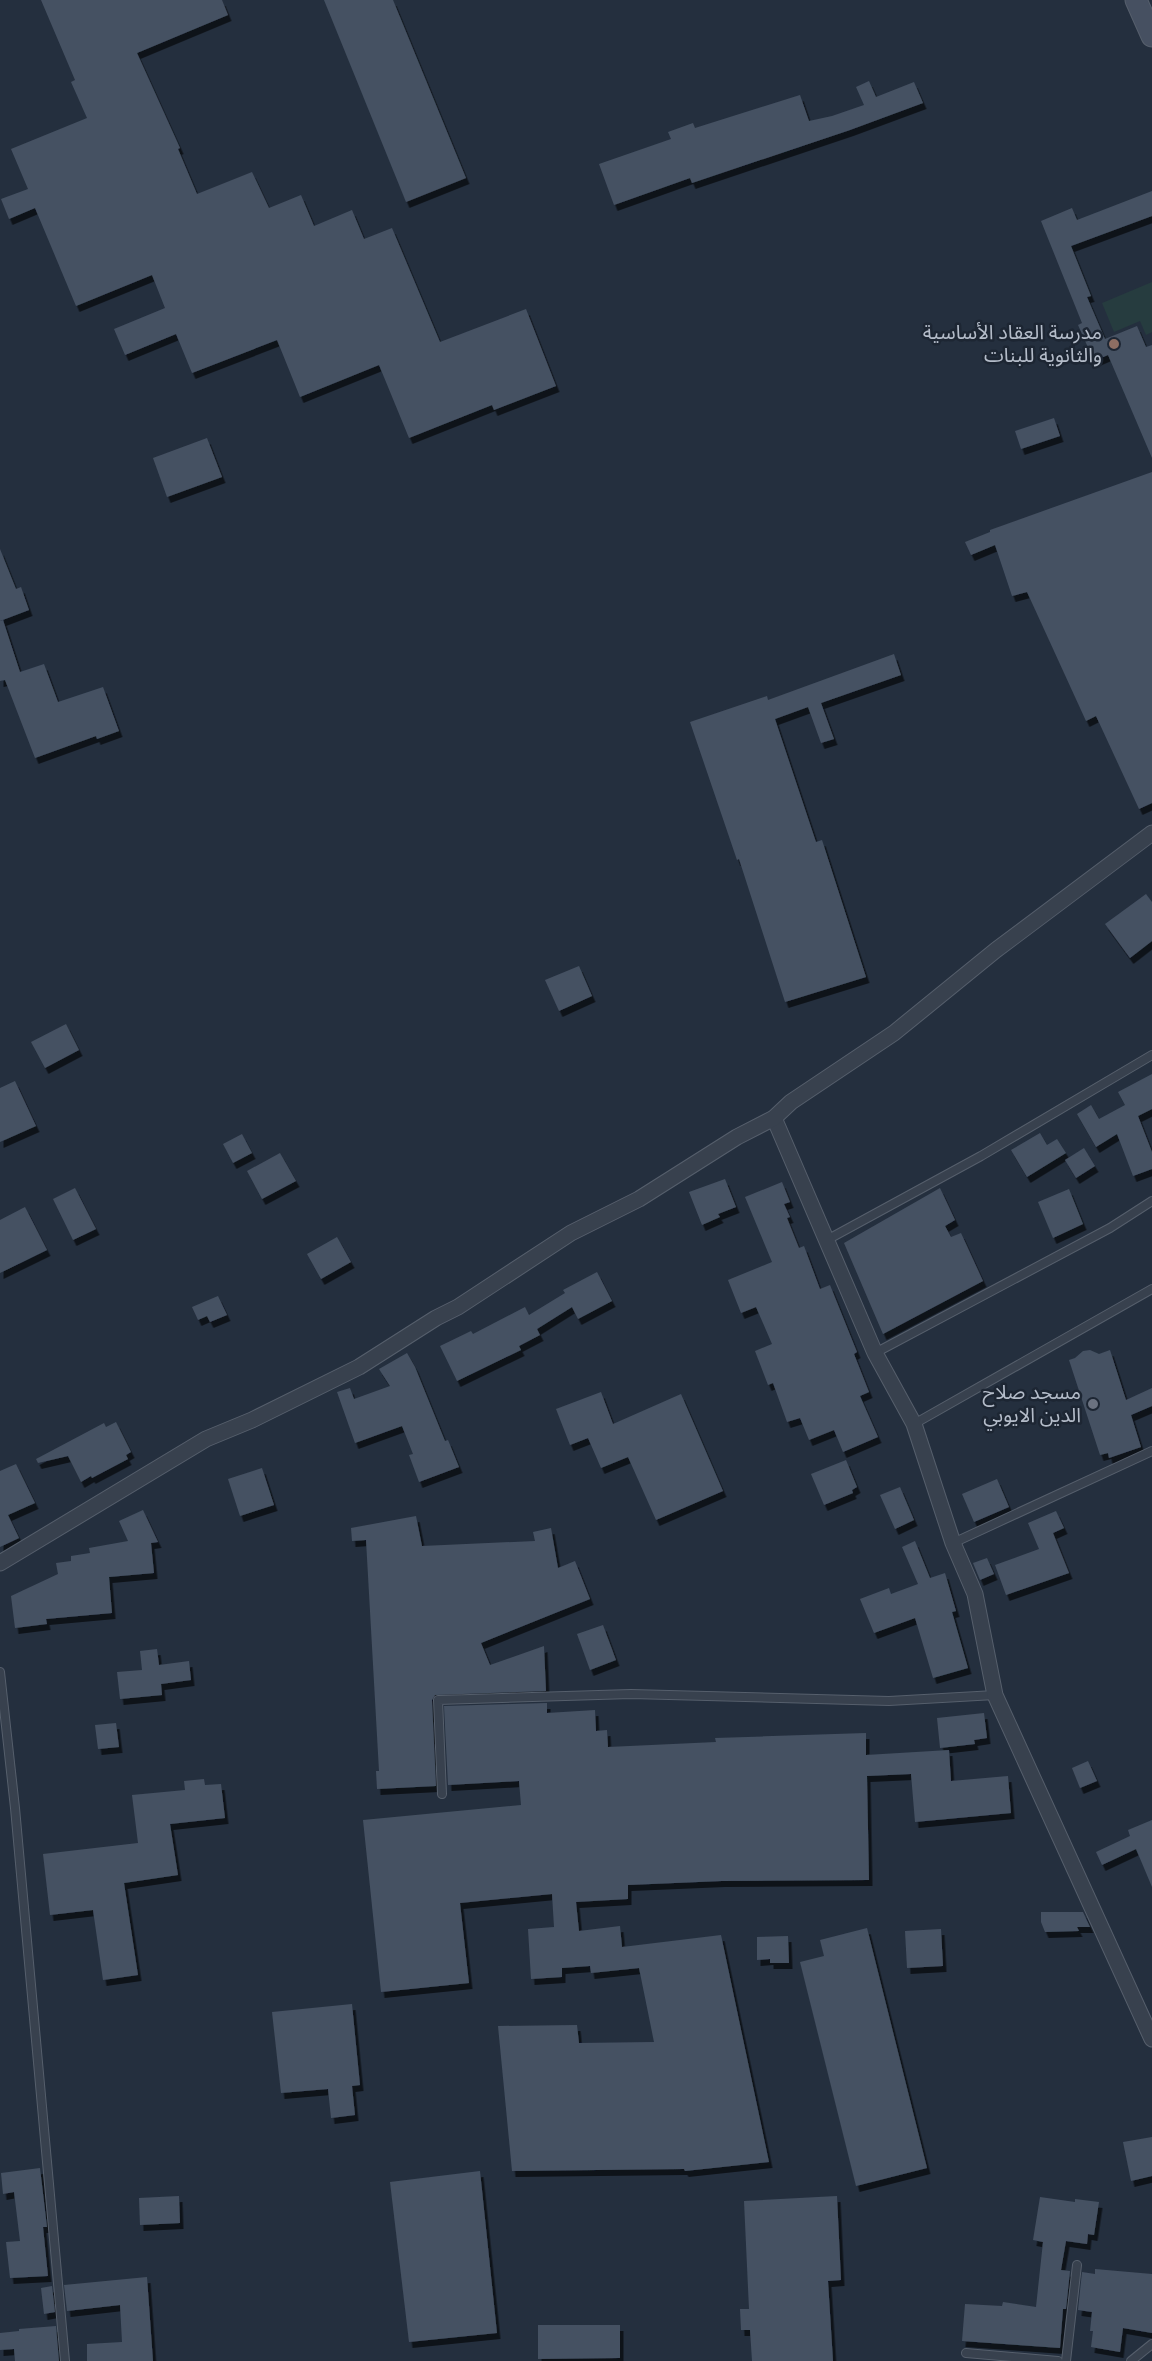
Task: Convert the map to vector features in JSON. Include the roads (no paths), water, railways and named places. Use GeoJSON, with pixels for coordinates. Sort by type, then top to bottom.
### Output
{"type":"FeatureCollection","features":[{"type":"Feature","properties":{"kind":"street"},"geometry":{"type":"LineString","coordinates":[[1136,0],[1152,36]]}},
{"type":"Feature","properties":{"kind":"street"},"geometry":{"type":"LineString","coordinates":[[0,1563],[206,1439],[252,1420],[359,1367],[436,1318],[458,1307],[571,1233],[639,1199],[737,1137],[774,1118],[791,1102],[894,1034],[996,950],[1152,833]]}},
{"type":"Feature","properties":{"kind":"street"},"geometry":{"type":"LineString","coordinates":[[774,1118],[875,1353],[914,1424],[953,1543],[975,1593],[995,1695],[1152,2038]]}},
{"type":"Feature","properties":{"kind":"lane"},"geometry":{"type":"LineString","coordinates":[[825,1241],[981,1156],[1152,1055]]}},
{"type":"Feature","properties":{"kind":"lane"},"geometry":{"type":"LineString","coordinates":[[875,1353],[1110,1228],[1152,1201]]}},
{"type":"Feature","properties":{"kind":"lane"},"geometry":{"type":"LineString","coordinates":[[914,1424],[1152,1289]]}},
{"type":"Feature","properties":{"kind":"lane"},"geometry":{"type":"LineString","coordinates":[[953,1543],[1152,1451]]}},
{"type":"Feature","properties":{"kind":"lane"},"geometry":{"type":"LineString","coordinates":[[0,1672],[15,1809],[65,2361]]}},
{"type":"Feature","properties":{"kind":"lane"},"geometry":{"type":"LineString","coordinates":[[442,1794],[438,1700],[631,1694],[889,1701],[995,1695]]}},
{"type":"Feature","properties":{"kind":"lane"},"geometry":{"type":"LineString","coordinates":[[1066,2361],[1077,2265]]}},
{"type":"Feature","properties":{"kind":"lane"},"geometry":{"type":"LineString","coordinates":[[1131,2361],[1152,2344]]}},
{"type":"Feature","properties":{"kind":"lane"},"geometry":{"type":"LineString","coordinates":[[966,2353],[1058,2361]]}},
{"type":"Feature","properties":{"kind":"place","name":"مدرسة العقاد الأساسية والثانوية للبنات"},"geometry":{"type":"Point","coordinates":[1114,344]}},
{"type":"Feature","properties":{"kind":"place","name":"مسجد صلاح الدين الايوبي"},"geometry":{"type":"Point","coordinates":[1093,1404]}}]}
